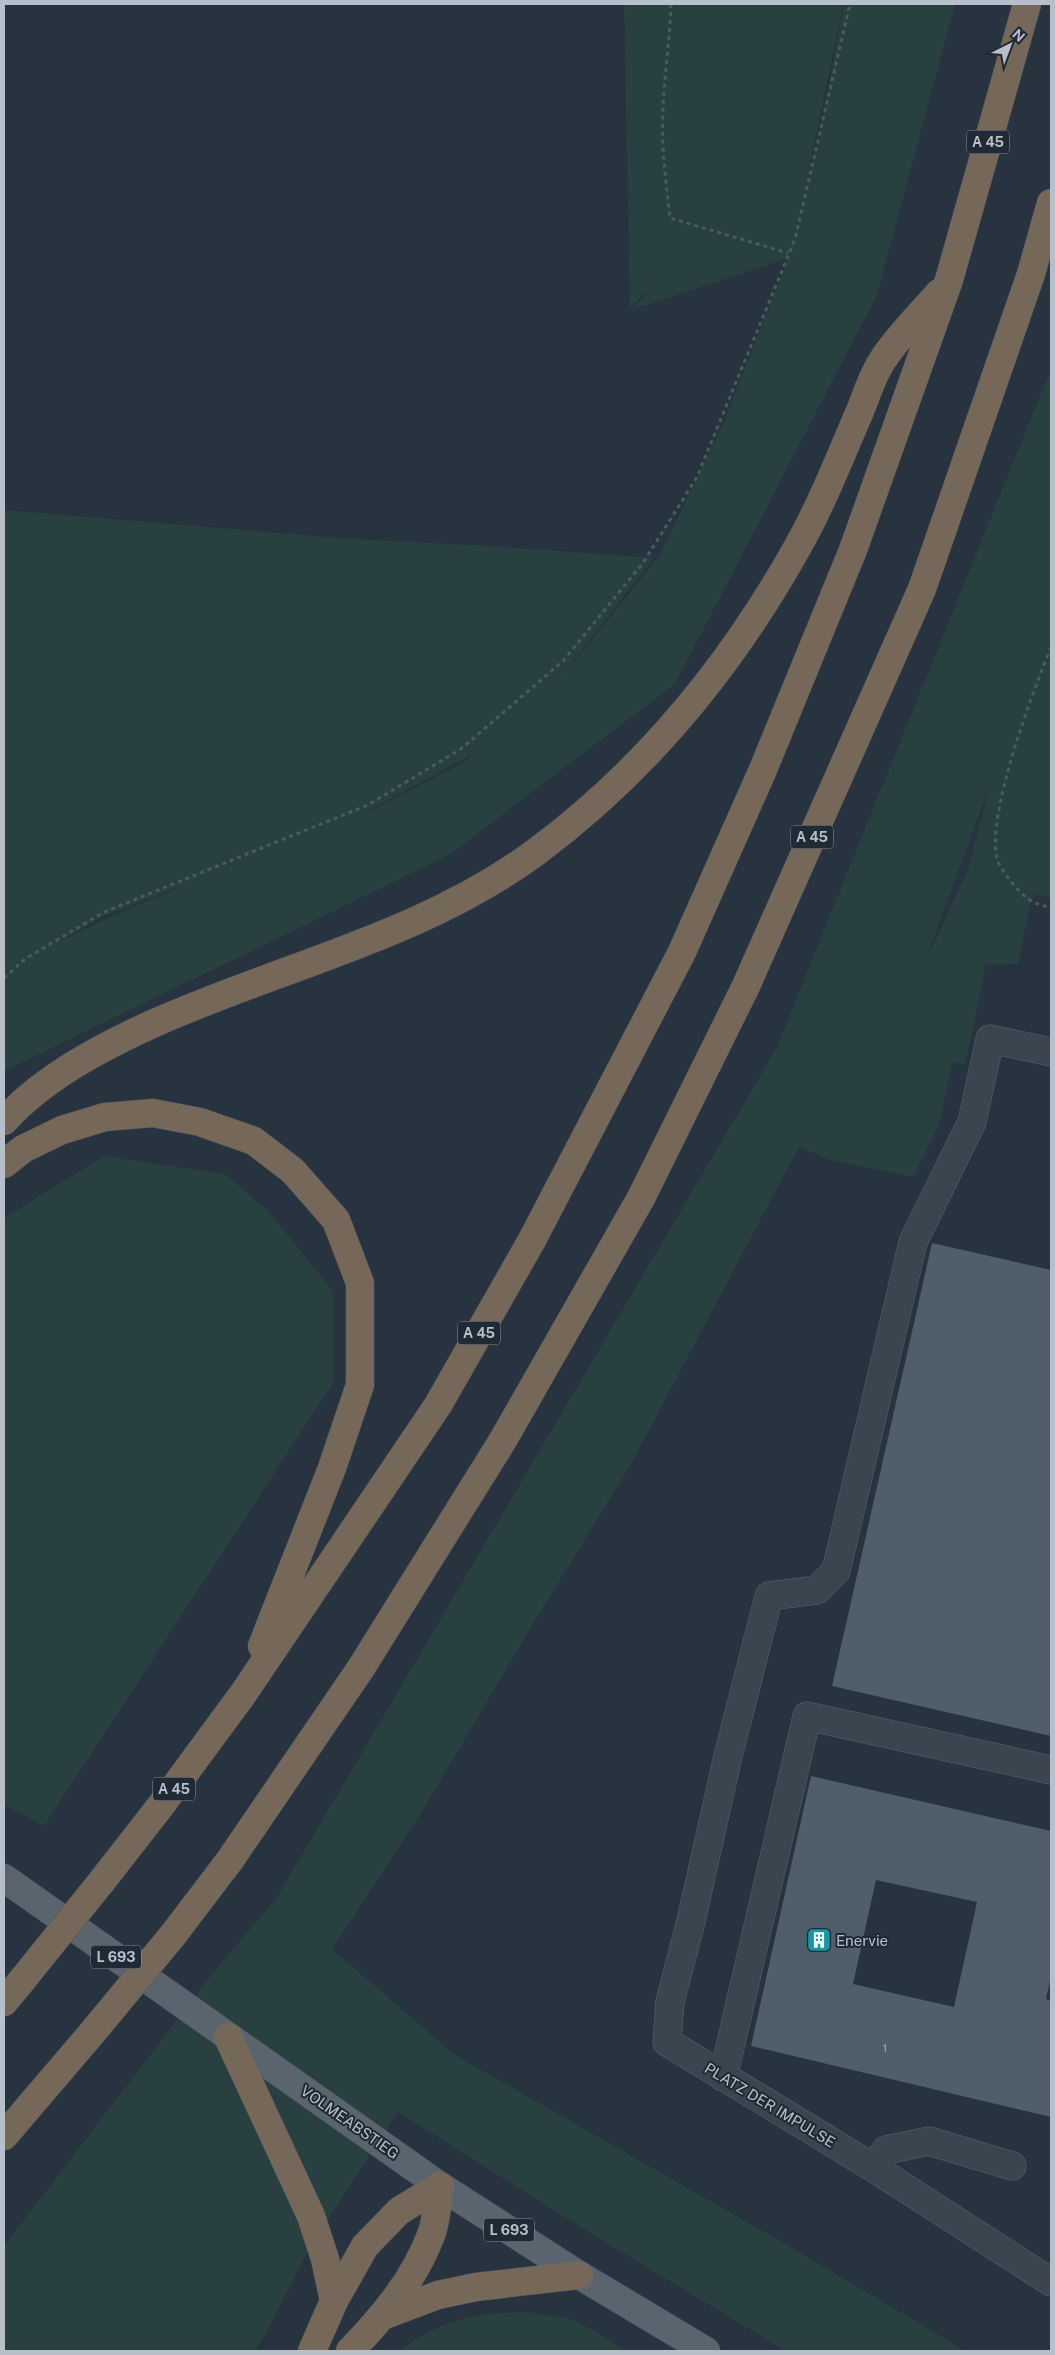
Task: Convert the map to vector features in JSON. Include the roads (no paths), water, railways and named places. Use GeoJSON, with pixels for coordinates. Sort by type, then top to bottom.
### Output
{"type":"FeatureCollection","features":[{"type":"Feature","properties":{"kind":"highway","name":"A 45"},"geometry":{"type":"LineString","coordinates":[[4,2002],[162,1804],[243,1694],[438,1404],[532,1240],[682,952],[762,772],[853,550],[949,280],[1027,4]]}},
{"type":"Feature","properties":{"kind":"highway","name":"A 45"},"geometry":{"type":"LineString","coordinates":[[4,2136],[92,2033],[230,1860],[361,1668],[503,1440],[641,1198],[746,986],[922,589],[1031,274],[1051,203]]}},
{"type":"Feature","properties":{"kind":"highway"},"geometry":{"type":"LineString","coordinates":[[4,1121],[58,1076],[112,1043],[188,1008],[392,932],[464,897],[533,854],[588,811],[650,752],[705,688],[752,622],[798,546],[882,359],[949,280]]}},
{"type":"Feature","properties":{"kind":"highway"},"geometry":{"type":"LineString","coordinates":[[4,1164],[23,1149],[62,1130],[105,1117],[154,1113],[200,1122],[254,1141],[293,1171],[336,1220],[360,1283],[360,1385],[332,1468],[243,1694]]}},
{"type":"Feature","properties":{"kind":"highway"},"geometry":{"type":"LineString","coordinates":[[228,2037],[311,2216],[325,2260],[334,2301]]}},
{"type":"Feature","properties":{"kind":"highway"},"geometry":{"type":"LineString","coordinates":[[312,2351],[334,2301],[365,2246],[399,2211],[440,2186]]}},
{"type":"Feature","properties":{"kind":"highway"},"geometry":{"type":"LineString","coordinates":[[350,2351],[385,2315],[413,2273],[432,2234],[440,2186]]}},
{"type":"Feature","properties":{"kind":"highway"},"geometry":{"type":"LineString","coordinates":[[385,2315],[438,2295],[476,2286],[579,2275]]}},
{"type":"Feature","properties":{"kind":"main road","name":"VOLMEABSTIEG"},"geometry":{"type":"LineString","coordinates":[[4,1878],[440,2186],[579,2275],[706,2351]]}},
{"type":"Feature","properties":{"kind":"lane","name":"PLATZ DER IMPULSE"},"geometry":{"type":"LineString","coordinates":[[1051,1052],[990,1039],[972,1122],[913,1242],[836,1571],[817,1590],[769,1596],[730,1747],[691,1921],[670,2002],[667,2042],[874,2168],[1051,2282]]}},
{"type":"Feature","properties":{"kind":"lane"},"geometry":{"type":"LineString","coordinates":[[724,2077],[807,1716],[1051,1770]]}},
{"type":"Feature","properties":{"kind":"lane"},"geometry":{"type":"LineString","coordinates":[[874,2168],[886,2150],[929,2141],[1012,2166]]}},
{"type":"Feature","properties":{"kind":"place","name":"Enervie"},"geometry":{"type":"Point","coordinates":[819,1940]}}]}
